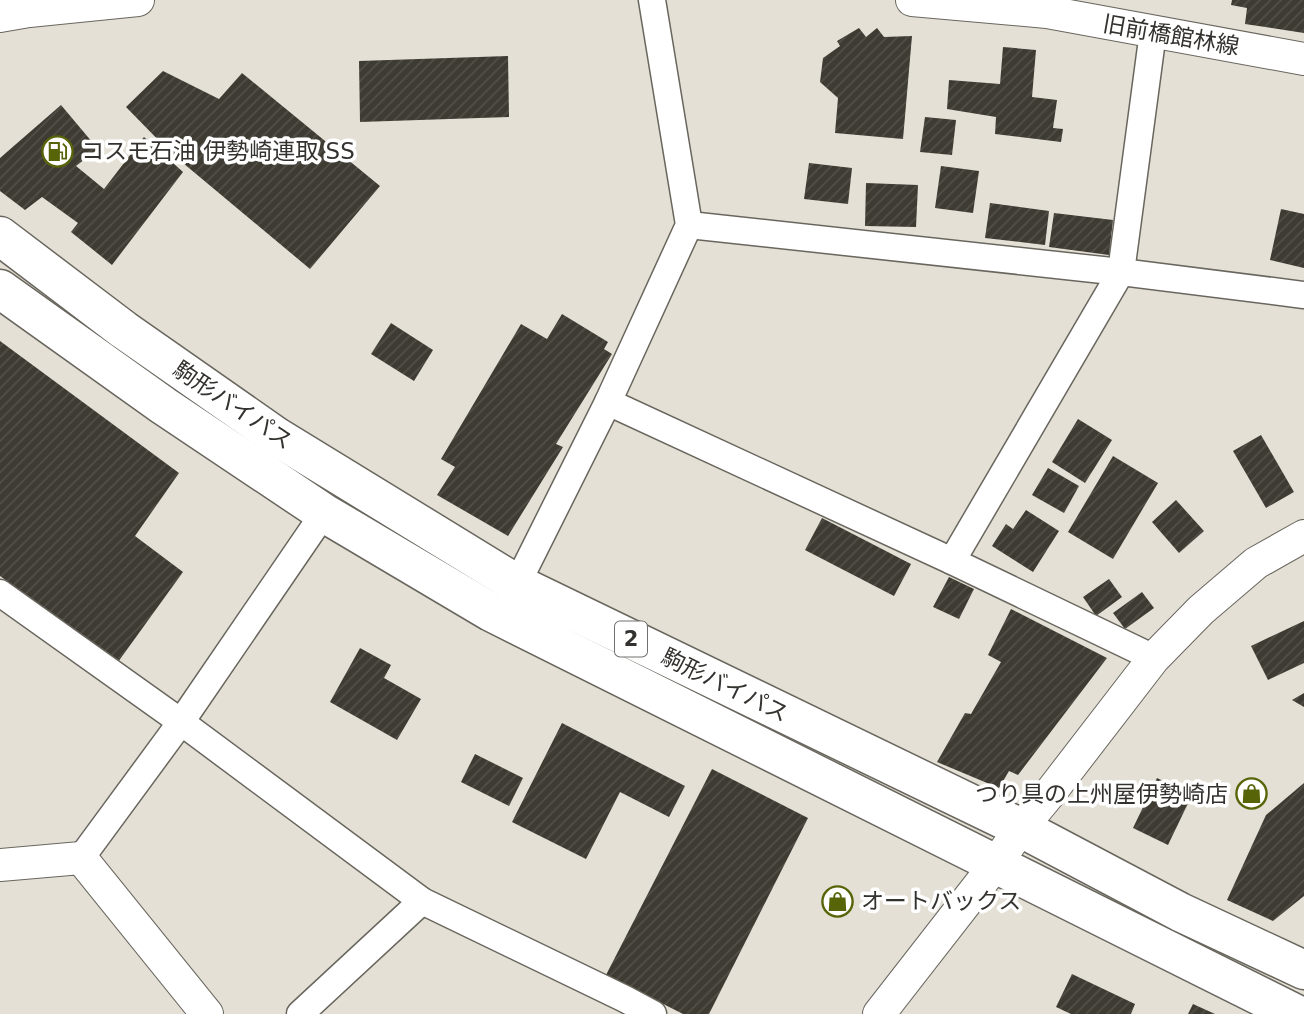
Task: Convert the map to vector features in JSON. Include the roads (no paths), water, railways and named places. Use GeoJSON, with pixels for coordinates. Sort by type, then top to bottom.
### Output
{"type":"FeatureCollection","features":[{"type":"Feature","properties":{"kind":"main road","name":"駒形バイパス"},"geometry":{"type":"LineString","coordinates":[[0,236],[124,330],[277,437],[517,584],[1021,828],[1180,912],[1304,970]]}},
{"type":"Feature","properties":{"kind":"main road","name":"駒形バイパス"},"geometry":{"type":"LineString","coordinates":[[0,289],[164,406],[324,513],[491,612],[1296,1014]]}},
{"type":"Feature","properties":{"kind":"street"},"geometry":{"type":"LineString","coordinates":[[18,9],[138,0]]}},
{"type":"Feature","properties":{"kind":"street"},"geometry":{"type":"LineString","coordinates":[[517,584],[608,402],[689,225],[652,0]]}},
{"type":"Feature","properties":{"kind":"street","name":"旧前橋館林線"},"geometry":{"type":"LineString","coordinates":[[912,0],[1047,12],[1304,59]]}},
{"type":"Feature","properties":{"kind":"street"},"geometry":{"type":"LineString","coordinates":[[952,561],[1121,272],[1153,32]]}},
{"type":"Feature","properties":{"kind":"street"},"geometry":{"type":"LineString","coordinates":[[689,225],[1121,272],[1304,295]]}},
{"type":"Feature","properties":{"kind":"street"},"geometry":{"type":"LineString","coordinates":[[608,402],[1154,658]]}},
{"type":"Feature","properties":{"kind":"street"},"geometry":{"type":"LineString","coordinates":[[0,866],[81,858],[181,722],[324,513]]}},
{"type":"Feature","properties":{"kind":"street"},"geometry":{"type":"LineString","coordinates":[[879,1014],[1154,658],[1201,610],[1256,563],[1304,536]]}},
{"type":"Feature","properties":{"kind":"street"},"geometry":{"type":"LineString","coordinates":[[0,593],[181,722],[422,901],[617,1007],[653,1014]]}},
{"type":"Feature","properties":{"kind":"street"},"geometry":{"type":"LineString","coordinates":[[81,858],[208,1014]]}},
{"type":"Feature","properties":{"kind":"street"},"geometry":{"type":"LineString","coordinates":[[300,1014],[422,901]]}},
{"type":"Feature","properties":{"kind":"place","name":"コスモ石油 伊勢崎連取 SS"},"geometry":{"type":"Point","coordinates":[58,151]}},
{"type":"Feature","properties":{"kind":"place","name":"つり具の上州屋伊勢崎店"},"geometry":{"type":"Point","coordinates":[1251,794]}},
{"type":"Feature","properties":{"kind":"place","name":"オートバックス"},"geometry":{"type":"Point","coordinates":[838,901]}}]}
